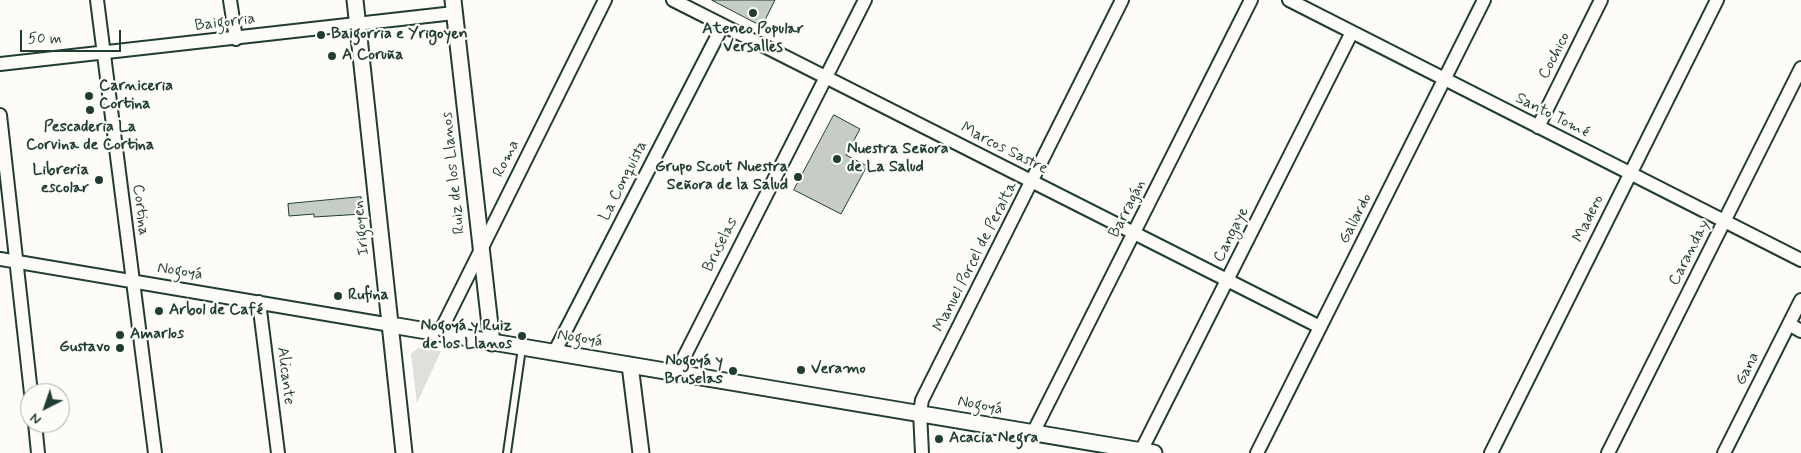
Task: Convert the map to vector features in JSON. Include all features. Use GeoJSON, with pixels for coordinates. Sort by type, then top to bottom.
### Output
{"type":"FeatureCollection","features":[{"type":"Feature","properties":{"kind":"street","name":"Cortina"},"geometry":{"type":"LineString","coordinates":[[97,0],[155,453]]}},
{"type":"Feature","properties":{"kind":"street"},"geometry":{"type":"LineString","coordinates":[[230,0],[236,39]]}},
{"type":"Feature","properties":{"kind":"street","name":"Irigoyen"},"geometry":{"type":"LineString","coordinates":[[355,0],[404,453]]}},
{"type":"Feature","properties":{"kind":"street","name":"Roma"},"geometry":{"type":"LineString","coordinates":[[439,334],[605,0]]}},
{"type":"Feature","properties":{"kind":"street","name":"Marcos Sastre"},"geometry":{"type":"LineString","coordinates":[[674,0],[1320,327]]}},
{"type":"Feature","properties":{"kind":"street","name":"Bruselas"},"geometry":{"type":"LineString","coordinates":[[676,372],[865,0]]}},
{"type":"Feature","properties":{"kind":"street","name":"Manuel Porcel de Peralta"},"geometry":{"type":"LineString","coordinates":[[922,453],[920,412],[922,400],[1122,0]]}},
{"type":"Feature","properties":{"kind":"street","name":"Barragán"},"geometry":{"type":"LineString","coordinates":[[1033,433],[1251,0]]}},
{"type":"Feature","properties":{"kind":"street","name":"Santo Tomé"},"geometry":{"type":"LineString","coordinates":[[1289,0],[1801,260]]}},
{"type":"Feature","properties":{"kind":"street","name":"Gallardo"},"geometry":{"type":"LineString","coordinates":[[1257,453],[1484,0]]}},
{"type":"Feature","properties":{"kind":"street","name":"Cochico"},"geometry":{"type":"LineString","coordinates":[[1538,127],[1601,0]]}},
{"type":"Feature","properties":{"kind":"street","name":"Madero"},"geometry":{"type":"LineString","coordinates":[[1491,453],[1717,0]]}},
{"type":"Feature","properties":{"kind":"street","name":"Baigorria"},"geometry":{"type":"LineString","coordinates":[[0,64],[358,25],[454,6]]}},
{"type":"Feature","properties":{"kind":"street","name":"Ruiz de los Llanos"},"geometry":{"type":"LineString","coordinates":[[454,6],[480,250],[492,343]]}},
{"type":"Feature","properties":{"kind":"street","name":"La Conquista"},"geometry":{"type":"LineString","coordinates":[[554,353],[723,25]]}},
{"type":"Feature","properties":{"kind":"street","name":"Cangaye"},"geometry":{"type":"LineString","coordinates":[[1147,452],[1228,280],[1352,32]]}},
{"type":"Feature","properties":{"kind":"street","name":"Caranday"},"geometry":{"type":"LineString","coordinates":[[1608,453],[1801,68]]}},
{"type":"Feature","properties":{"kind":"street"},"geometry":{"type":"LineString","coordinates":[[0,115],[30,383]]}},
{"type":"Feature","properties":{"kind":"street","name":"Nogoyá"},"geometry":{"type":"LineString","coordinates":[[0,259],[522,348],[920,412],[1147,452]]}},
{"type":"Feature","properties":{"kind":"street","name":"Gana"},"geometry":{"type":"LineString","coordinates":[[1724,453],[1801,300]]}},
{"type":"Feature","properties":{"kind":"street","name":"Alicante"},"geometry":{"type":"LineString","coordinates":[[259,302],[278,453]]}},
{"type":"Feature","properties":{"kind":"street"},"geometry":{"type":"LineString","coordinates":[[1789,324],[1801,331]]}},
{"type":"Feature","properties":{"kind":"street"},"geometry":{"type":"LineString","coordinates":[[630,364],[641,453]]}},
{"type":"Feature","properties":{"kind":"street"},"geometry":{"type":"LineString","coordinates":[[36,433],[38,453]]}},
{"type":"Feature","properties":{"kind":"lane"},"geometry":{"type":"LineString","coordinates":[[507,453],[522,348]]}},
{"type":"Feature","properties":{"kind":"shaded area"},"geometry":{"type":"Polygon","coordinates":[[[418,348],[441,351],[417,403],[411,354],[418,348]]]}},
{"type":"Feature","properties":{"kind":"building","name":"Ateneo Popular Versalles"},"geometry":{"type":"Polygon","coordinates":[[[712,0],[775,0],[762,26],[712,0]]]}},
{"type":"Feature","properties":{"kind":"building","name":"Nuestra Señora de La Salud"},"geometry":{"type":"Polygon","coordinates":[[[834,115],[860,129],[846,155],[867,166],[841,214],[794,190],[834,115]]]}},
{"type":"Feature","properties":{"kind":"building"},"geometry":{"type":"Polygon","coordinates":[[[361,197],[363,214],[314,217],[314,214],[289,216],[288,204],[361,197]]]}},
{"type":"Feature","properties":{"kind":"place","name":"Ateneo Popular Versalles"},"geometry":{"type":"Point","coordinates":[753,13]}},
{"type":"Feature","properties":{"kind":"place","name":"Baigorria e Yrigoyen"},"geometry":{"type":"Point","coordinates":[321,35]}},
{"type":"Feature","properties":{"kind":"place","name":"A Coruña"},"geometry":{"type":"Point","coordinates":[332,56]}},
{"type":"Feature","properties":{"kind":"place","name":"Carniceria Cortina"},"geometry":{"type":"Point","coordinates":[89,96]}},
{"type":"Feature","properties":{"kind":"place","name":"Pescaderia La Corvina de Cortina"},"geometry":{"type":"Point","coordinates":[90,110]}},
{"type":"Feature","properties":{"kind":"place","name":"Nuestra Señora de La Salud"},"geometry":{"type":"Point","coordinates":[837,159]}},
{"type":"Feature","properties":{"kind":"place","name":"Grupo Scout Nuestra Señora de la Salud"},"geometry":{"type":"Point","coordinates":[798,177]}},
{"type":"Feature","properties":{"kind":"place","name":"Libreria escolar"},"geometry":{"type":"Point","coordinates":[99,180]}},
{"type":"Feature","properties":{"kind":"place","name":"Rufina"},"geometry":{"type":"Point","coordinates":[338,296]}},
{"type":"Feature","properties":{"kind":"place","name":"Arbol de Café"},"geometry":{"type":"Point","coordinates":[159,311]}},
{"type":"Feature","properties":{"kind":"place","name":"Amarlos"},"geometry":{"type":"Point","coordinates":[120,335]}},
{"type":"Feature","properties":{"kind":"place","name":"Nogoyá y Ruiz de los Llanos"},"geometry":{"type":"Point","coordinates":[522,336]}},
{"type":"Feature","properties":{"kind":"place","name":"Gustavo"},"geometry":{"type":"Point","coordinates":[120,348]}},
{"type":"Feature","properties":{"kind":"place","name":"Veramo"},"geometry":{"type":"Point","coordinates":[801,370]}},
{"type":"Feature","properties":{"kind":"place","name":"Nogoyá y Bruselas"},"geometry":{"type":"Point","coordinates":[733,371]}},
{"type":"Feature","properties":{"kind":"place","name":"Acacia Negra"},"geometry":{"type":"Point","coordinates":[939,439]}}]}
